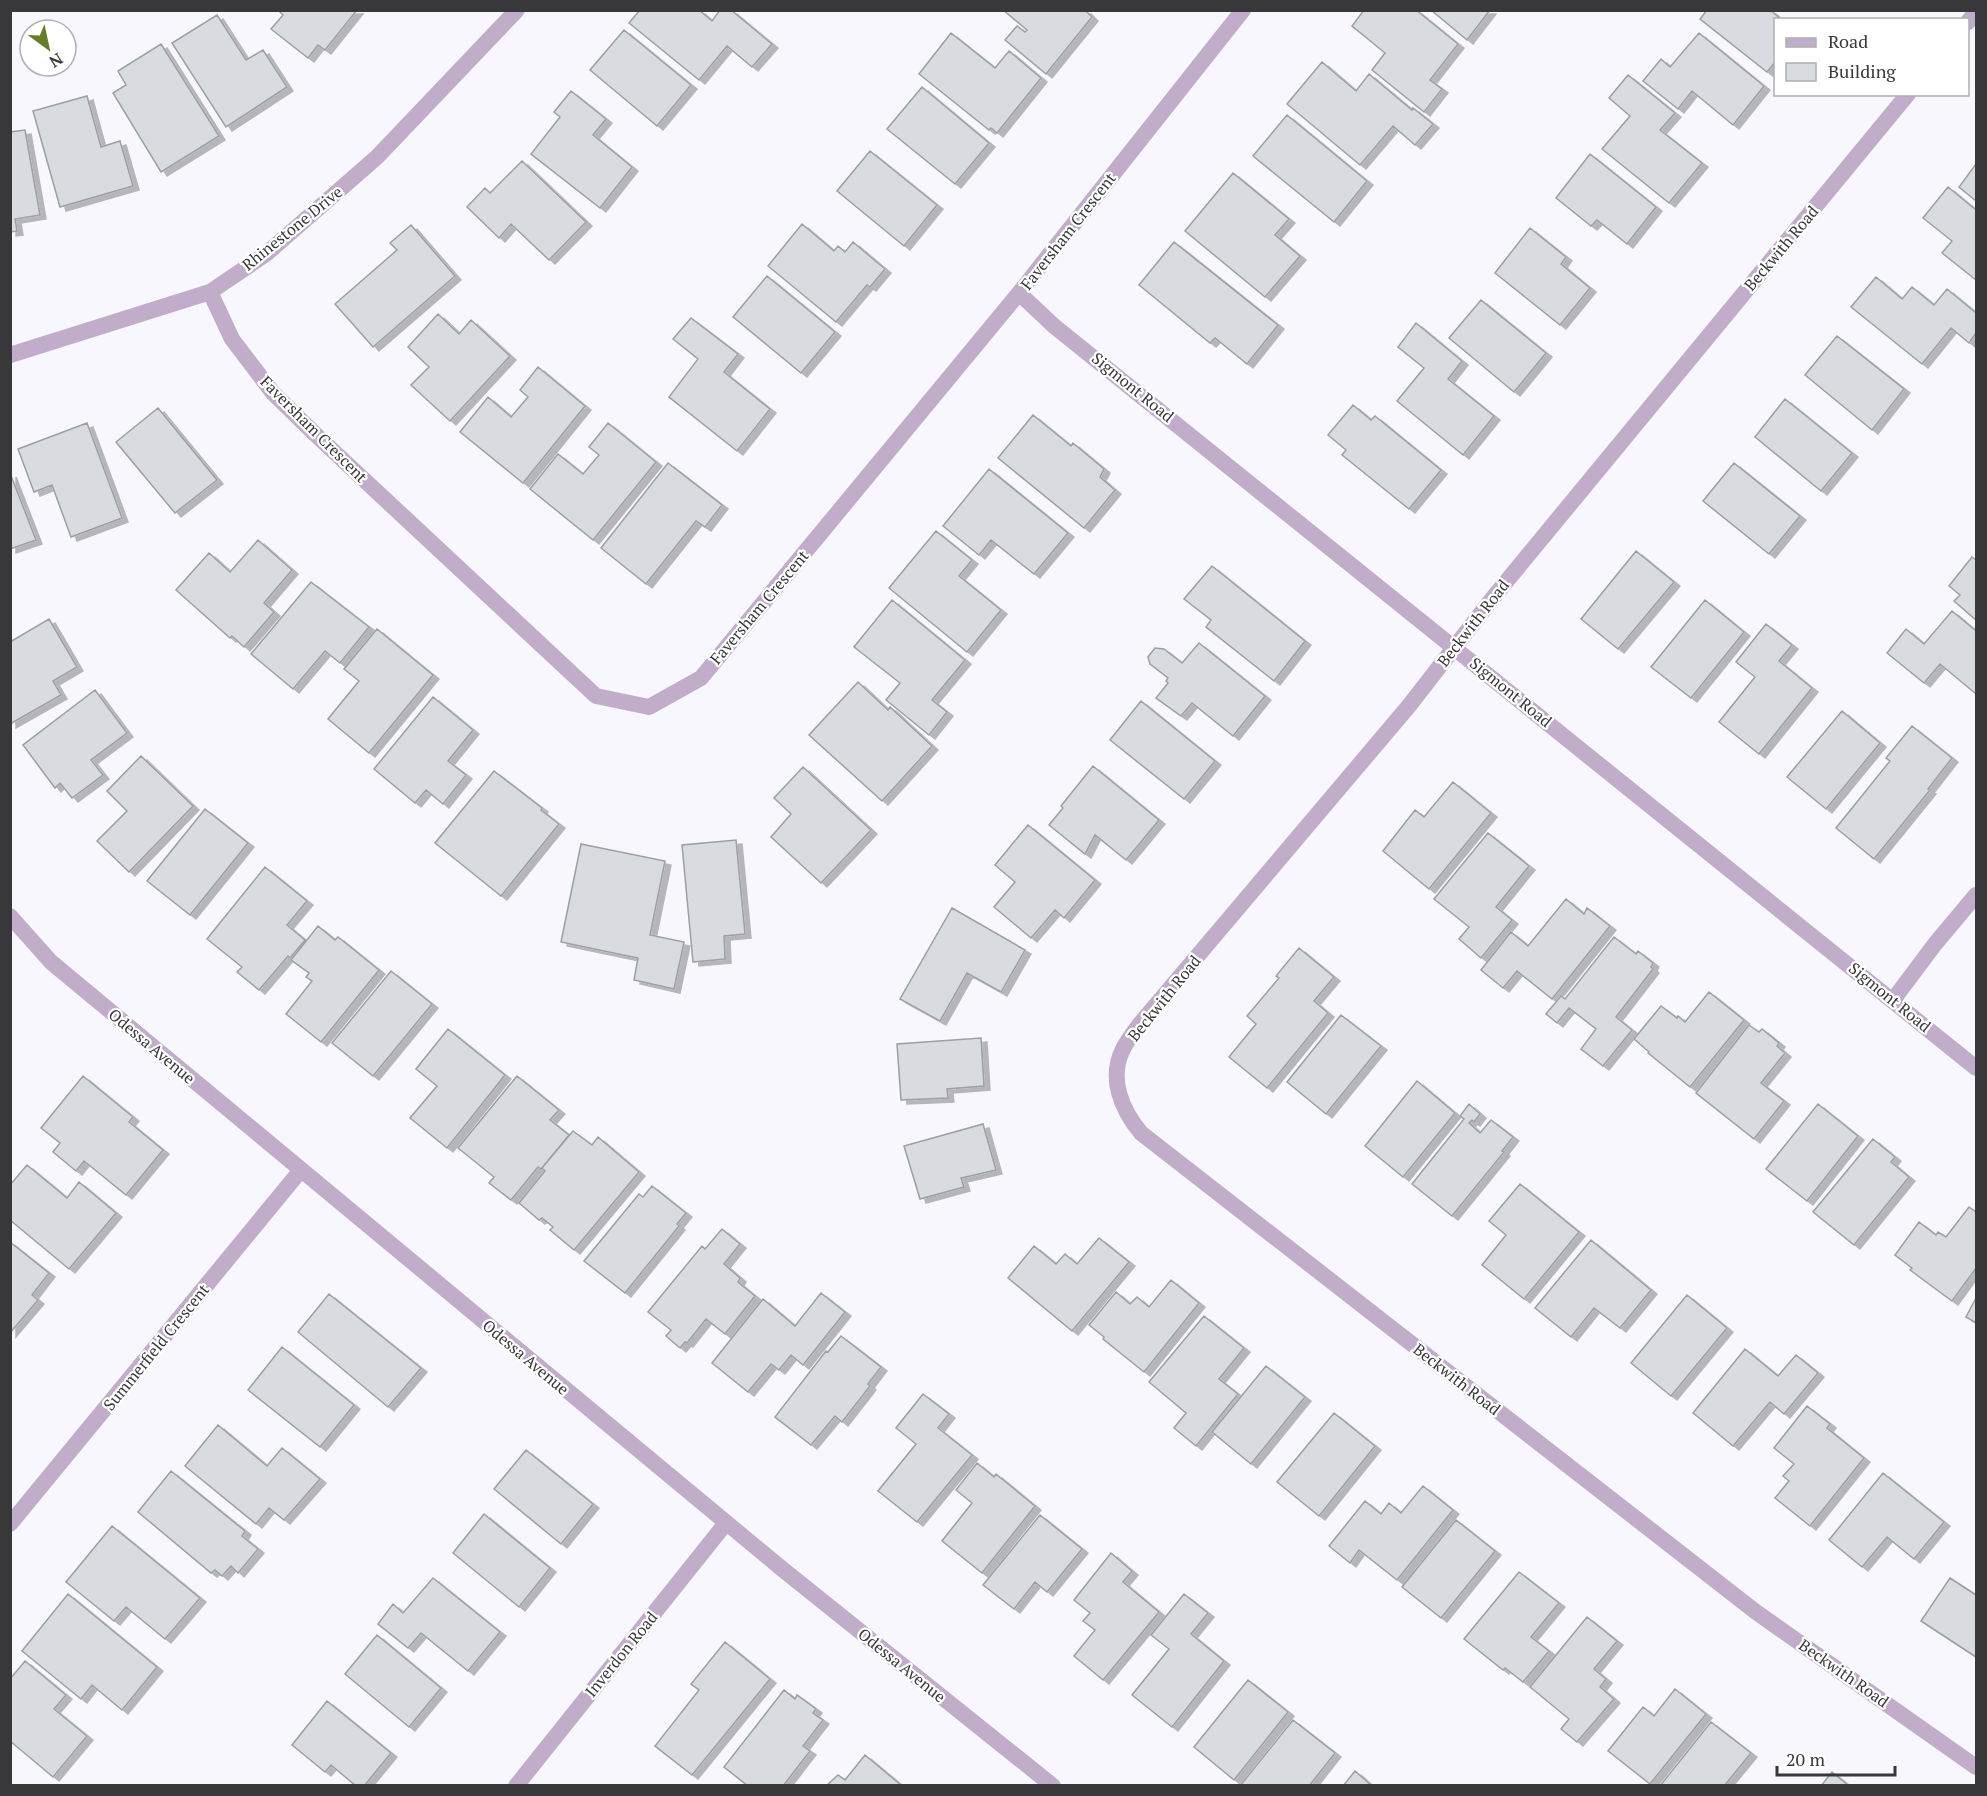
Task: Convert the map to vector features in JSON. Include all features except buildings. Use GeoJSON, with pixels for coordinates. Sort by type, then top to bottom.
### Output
{"type":"FeatureCollection","features":[{"type":"Feature","properties":{"kind":"street","name":"Rhinestone Drive"},"geometry":{"type":"LineString","coordinates":[[10,355],[210,292],[266,254],[377,157],[517,10]]}},
{"type":"Feature","properties":{"kind":"street","name":"Faversham Crescent"},"geometry":{"type":"LineString","coordinates":[[210,292],[232,339],[273,393],[315,434],[596,696],[649,707],[701,678],[1019,293],[1243,10]]}},
{"type":"Feature","properties":{"kind":"street","name":"Beckwith Road"},"geometry":{"type":"LineString","coordinates":[[1906,96],[1496,594],[1408,707],[1139,1025],[1122,1051],[1115,1076],[1120,1099],[1127,1116],[1141,1134],[1756,1612],[1977,1767]]}},
{"type":"Feature","properties":{"kind":"street","name":"Sigmont Road"},"geometry":{"type":"LineString","coordinates":[[1019,293],[1054,326],[1977,1068]]}},
{"type":"Feature","properties":{"kind":"street"},"geometry":{"type":"LineString","coordinates":[[1893,1000],[1935,944],[1977,895]]}},
{"type":"Feature","properties":{"kind":"street","name":"Odessa Avenue"},"geometry":{"type":"LineString","coordinates":[[10,916],[51,962],[726,1523],[1053,1785]]}},
{"type":"Feature","properties":{"kind":"street","name":"Summerfield Crescent"},"geometry":{"type":"LineString","coordinates":[[10,1524],[301,1170]]}},
{"type":"Feature","properties":{"kind":"street","name":"Inverdon Road"},"geometry":{"type":"LineString","coordinates":[[516,1785],[726,1523]]}}]}
